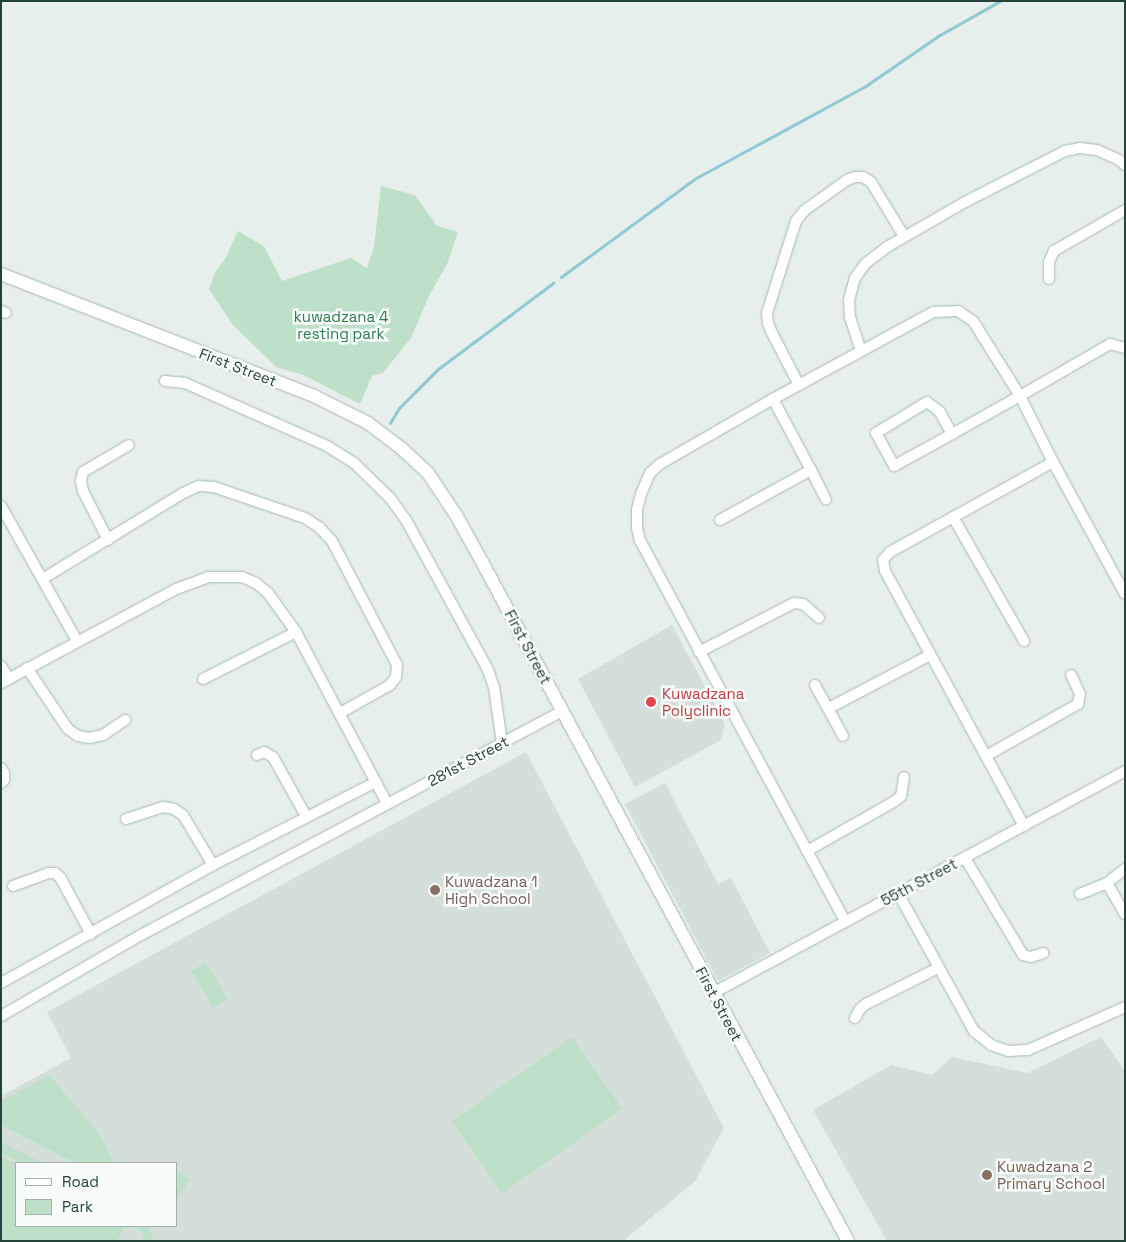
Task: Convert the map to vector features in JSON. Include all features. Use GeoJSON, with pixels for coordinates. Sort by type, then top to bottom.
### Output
{"type":"FeatureCollection","features":[{"type":"Feature","properties":{"kind":"street"},"geometry":{"type":"LineString","coordinates":[[861,351],[850,318],[849,300],[855,278],[866,263],[904,236],[1065,151],[1080,148],[1097,150],[1119,160],[1125,165]]}},
{"type":"Feature","properties":{"kind":"street"},"geometry":{"type":"LineString","coordinates":[[799,384],[768,323],[768,313],[796,221],[805,210],[847,180],[863,177],[871,182],[904,236]]}},
{"type":"Feature","properties":{"kind":"street"},"geometry":{"type":"LineString","coordinates":[[1049,279],[1049,262],[1054,250],[1125,210]]}},
{"type":"Feature","properties":{"kind":"street","name":"First Street"},"geometry":{"type":"LineString","coordinates":[[1,274],[316,397],[368,423],[401,448],[428,473],[456,515],[848,1241]]}},
{"type":"Feature","properties":{"kind":"street"},"geometry":{"type":"LineString","coordinates":[[845,921],[640,541],[637,528],[641,494],[650,473],[660,464],[799,384],[934,312],[958,311],[974,321],[1020,396],[1053,462],[1124,589]]}},
{"type":"Feature","properties":{"kind":"street"},"geometry":{"type":"LineString","coordinates":[[952,434],[939,411],[927,402],[876,433],[894,466],[952,434],[1020,396],[1110,344],[1125,348]]}},
{"type":"Feature","properties":{"kind":"street"},"geometry":{"type":"LineString","coordinates":[[165,381],[185,383],[327,446],[354,463],[390,498],[406,520],[488,670],[494,686],[502,743]]}},
{"type":"Feature","properties":{"kind":"street"},"geometry":{"type":"LineString","coordinates":[[773,399],[826,499]]}},
{"type":"Feature","properties":{"kind":"street"},"geometry":{"type":"LineString","coordinates":[[108,540],[82,491],[81,481],[83,472],[129,445]]}},
{"type":"Feature","properties":{"kind":"street"},"geometry":{"type":"LineString","coordinates":[[1024,826],[884,571],[883,560],[890,552],[1053,462]]}},
{"type":"Feature","properties":{"kind":"street"},"geometry":{"type":"LineString","coordinates":[[720,520],[811,470]]}},
{"type":"Feature","properties":{"kind":"street"},"geometry":{"type":"LineString","coordinates":[[44,578],[183,493],[199,486],[214,487],[305,518],[319,527],[332,541],[395,659],[398,672],[390,685],[340,713]]}},
{"type":"Feature","properties":{"kind":"street"},"geometry":{"type":"LineString","coordinates":[[1,506],[44,578],[77,641]]}},
{"type":"Feature","properties":{"kind":"street"},"geometry":{"type":"LineString","coordinates":[[953,517],[1024,641]]}},
{"type":"Feature","properties":{"kind":"street"},"geometry":{"type":"LineString","coordinates":[[1,666],[5,681],[176,589],[209,577],[242,577],[268,593],[296,632],[387,803]]}},
{"type":"Feature","properties":{"kind":"street"},"geometry":{"type":"LineString","coordinates":[[699,652],[794,603],[803,604],[819,618]]}},
{"type":"Feature","properties":{"kind":"street"},"geometry":{"type":"LineString","coordinates":[[203,679],[296,632]]}},
{"type":"Feature","properties":{"kind":"street"},"geometry":{"type":"LineString","coordinates":[[829,708],[930,655]]}},
{"type":"Feature","properties":{"kind":"street"},"geometry":{"type":"LineString","coordinates":[[27,668],[68,729],[78,736],[89,738],[103,735],[125,720]]}},
{"type":"Feature","properties":{"kind":"street"},"geometry":{"type":"LineString","coordinates":[[986,756],[1078,704],[1080,694],[1071,675]]}},
{"type":"Feature","properties":{"kind":"street"},"geometry":{"type":"LineString","coordinates":[[816,685],[842,736]]}},
{"type":"Feature","properties":{"kind":"street","name":"281st Street"},"geometry":{"type":"LineString","coordinates":[[1,1016],[141,935],[562,711]]}},
{"type":"Feature","properties":{"kind":"street"},"geometry":{"type":"LineString","coordinates":[[257,756],[264,752],[273,757],[306,816]]}},
{"type":"Feature","properties":{"kind":"street"},"geometry":{"type":"LineString","coordinates":[[1,768],[4,773],[4,780],[1,784]]}},
{"type":"Feature","properties":{"kind":"street","name":"55th Street"},"geometry":{"type":"LineString","coordinates":[[713,993],[1125,771]]}},
{"type":"Feature","properties":{"kind":"street"},"geometry":{"type":"LineString","coordinates":[[808,851],[895,801],[901,796],[904,777]]}},
{"type":"Feature","properties":{"kind":"street"},"geometry":{"type":"LineString","coordinates":[[1,983],[213,865],[376,782]]}},
{"type":"Feature","properties":{"kind":"street"},"geometry":{"type":"LineString","coordinates":[[126,819],[163,807],[174,809],[183,815],[213,865]]}},
{"type":"Feature","properties":{"kind":"street"},"geometry":{"type":"LineString","coordinates":[[965,858],[1023,955],[1031,957],[1043,953]]}},
{"type":"Feature","properties":{"kind":"street"},"geometry":{"type":"LineString","coordinates":[[1080,894],[1107,883],[1125,869]]}},
{"type":"Feature","properties":{"kind":"street"},"geometry":{"type":"LineString","coordinates":[[13,886],[48,873],[55,873],[60,877],[91,934]]}},
{"type":"Feature","properties":{"kind":"street"},"geometry":{"type":"LineString","coordinates":[[1107,883],[1125,914]]}},
{"type":"Feature","properties":{"kind":"street"},"geometry":{"type":"LineString","coordinates":[[898,893],[974,1032],[991,1045],[1008,1051],[1028,1050],[1124,1010]]}},
{"type":"Feature","properties":{"kind":"street"},"geometry":{"type":"LineString","coordinates":[[855,1018],[860,1009],[866,1004],[938,968]]}},
{"type":"Feature","properties":{"kind":"shaded area","name":"Kuwadzana Polyclinic"},"geometry":{"type":"Polygon","coordinates":[[[672,625],[725,724],[721,740],[635,787],[578,679],[672,625]]]}},
{"type":"Feature","properties":{"kind":"shaded area","name":"Kuwadzana 1 High School"},"geometry":{"type":"Polygon","coordinates":[[[526,752],[724,1128],[695,1181],[623,1241],[1,1241],[1,1096],[71,1058],[47,1012],[526,752]]]}},
{"type":"Feature","properties":{"kind":"shaded area"},"geometry":{"type":"Polygon","coordinates":[[[665,783],[718,884],[731,878],[770,953],[718,981],[625,804],[665,783]]]}},
{"type":"Feature","properties":{"kind":"shaded area","name":"Kuwadzana 2 Primary School"},"geometry":{"type":"Polygon","coordinates":[[[1101,1037],[1125,1071],[1125,1241],[887,1241],[813,1110],[891,1065],[932,1075],[952,1057],[1027,1073],[1101,1037]]]}},
{"type":"Feature","properties":{"kind":"green space","name":"kuwadzana 4 resting park"},"geometry":{"type":"Polygon","coordinates":[[[381,186],[415,195],[437,226],[458,232],[448,262],[429,296],[411,338],[383,373],[372,376],[360,404],[303,375],[276,367],[233,325],[209,289],[215,272],[225,259],[238,231],[264,246],[282,281],[351,258],[367,268],[374,247],[381,186]]]}},
{"type":"Feature","properties":{"kind":"green space"},"geometry":{"type":"Polygon","coordinates":[[[206,962],[228,999],[213,1008],[191,970],[206,962]]]}},
{"type":"Feature","properties":{"kind":"green space"},"geometry":{"type":"Polygon","coordinates":[[[572,1037],[622,1109],[502,1193],[452,1121],[572,1037]]]}},
{"type":"Feature","properties":{"kind":"green space"},"geometry":{"type":"Polygon","coordinates":[[[49,1075],[99,1133],[114,1162],[73,1162],[1,1125],[1,1101],[49,1075]]]}},
{"type":"Feature","properties":{"kind":"green space"},"geometry":{"type":"Polygon","coordinates":[[[1,1142],[41,1162],[20,1162],[1,1153],[1,1142]]]}},
{"type":"Feature","properties":{"kind":"green space"},"geometry":{"type":"Polygon","coordinates":[[[1,1156],[15,1163],[15,1227],[124,1227],[117,1241],[1,1241],[1,1156]]]}},
{"type":"Feature","properties":{"kind":"green space"},"geometry":{"type":"Polygon","coordinates":[[[178,1171],[190,1180],[178,1196],[178,1171]]]}},
{"type":"Feature","properties":{"kind":"green space"},"geometry":{"type":"Polygon","coordinates":[[[135,1227],[148,1227],[154,1241],[143,1241],[142,1234],[135,1227]]]}},
{"type":"Feature","properties":{"kind":"waterway"},"geometry":{"type":"LineString","coordinates":[[561,277],[696,178],[867,85],[938,36],[1000,1]]}},
{"type":"Feature","properties":{"kind":"waterway"},"geometry":{"type":"LineString","coordinates":[[390,423],[399,408],[438,369],[553,283]]}},
{"type":"Feature","properties":{"kind":"place","name":"Kuwadzana Polyclinic"},"geometry":{"type":"Point","coordinates":[651,702]}},
{"type":"Feature","properties":{"kind":"place","name":"Kuwadzana 1 High School"},"geometry":{"type":"Point","coordinates":[435,890]}},
{"type":"Feature","properties":{"kind":"place","name":"Kuwadzana 2 Primary School"},"geometry":{"type":"Point","coordinates":[987,1175]}}]}
